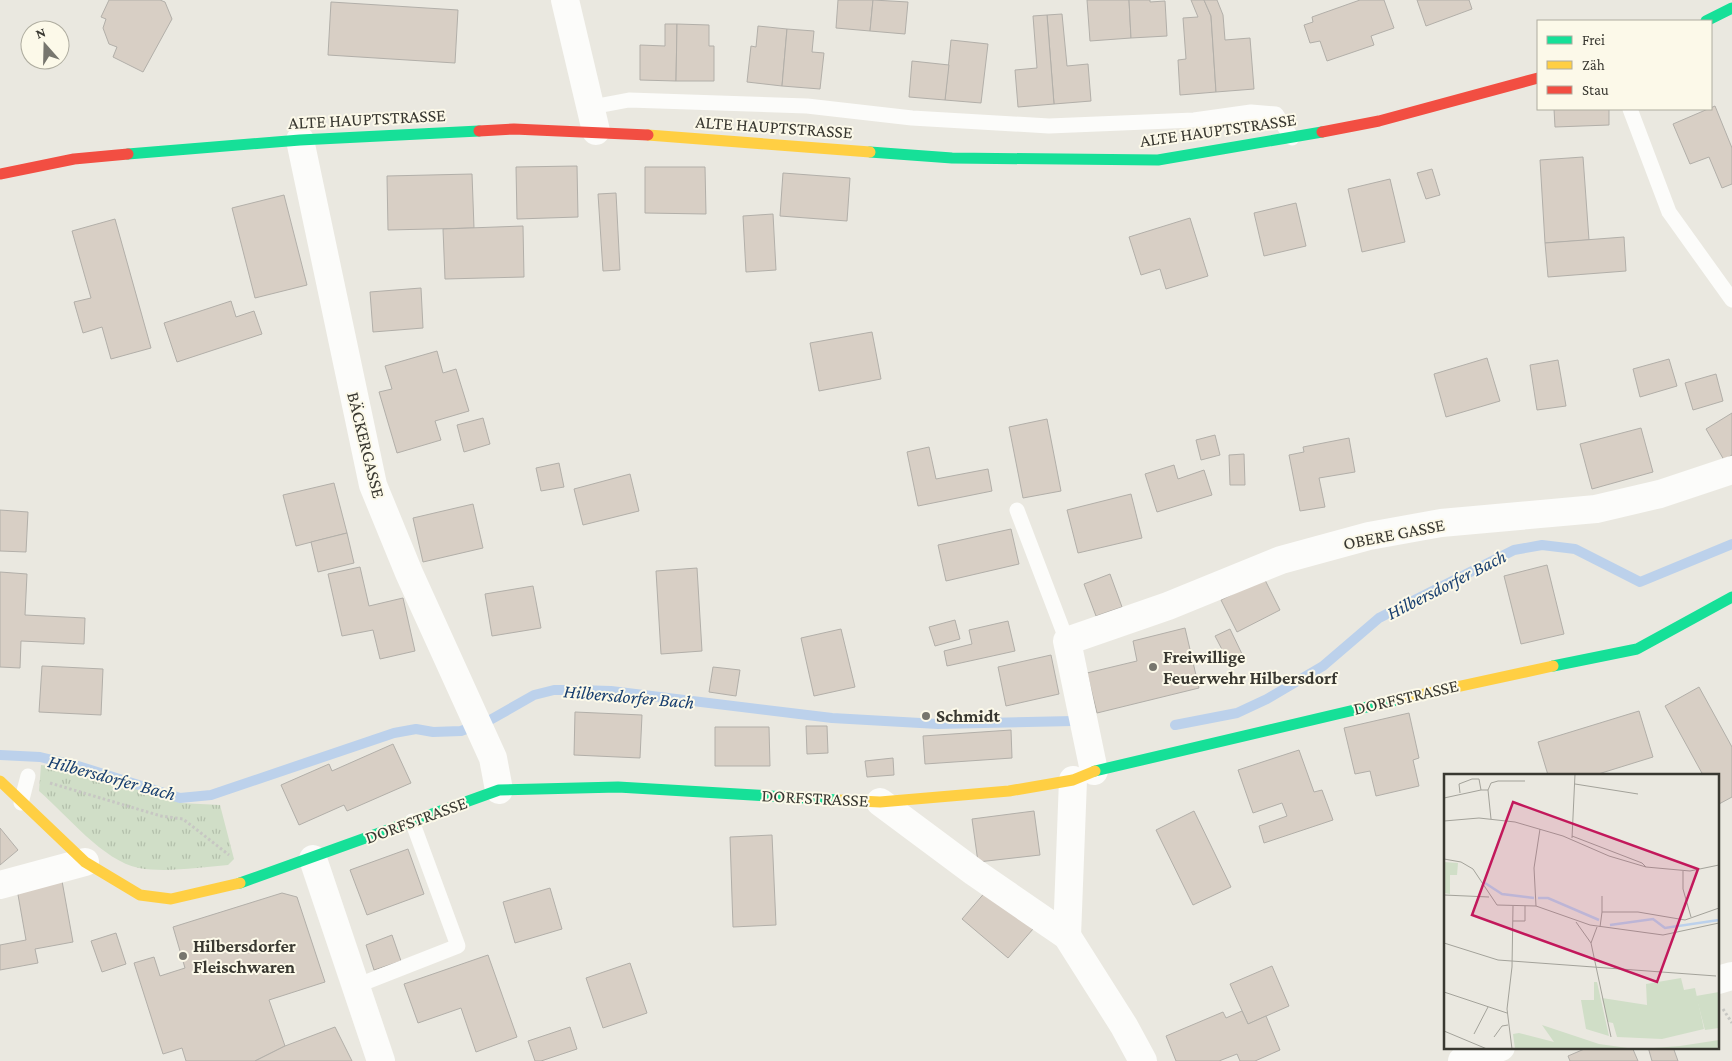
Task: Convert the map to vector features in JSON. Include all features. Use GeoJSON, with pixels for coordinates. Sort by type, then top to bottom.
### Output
{"type":"FeatureCollection","features":[{"type":"Feature","properties":{"kind":"street"},"geometry":{"type":"LineString","coordinates":[[565,0],[594,119]]}},
{"type":"Feature","properties":{"kind":"street"},"geometry":{"type":"LineString","coordinates":[[1708,20],[1732,8]]}},
{"type":"Feature","properties":{"kind":"street","name":"ALTE HAUPTSTRASSE"},"geometry":{"type":"LineString","coordinates":[[0,174],[74,159],[300,140],[514,129],[594,119],[962,158],[1158,160],[1292,138],[1379,120],[1537,78]]}},
{"type":"Feature","properties":{"kind":"street","name":"BÄCKERGASSE"},"geometry":{"type":"LineString","coordinates":[[300,140],[373,485],[408,573],[493,758],[499,790]]}},
{"type":"Feature","properties":{"kind":"street","name":"OBERE GASSE"},"geometry":{"type":"LineString","coordinates":[[1067,641],[1168,606],[1281,560],[1369,536],[1441,523],[1596,509],[1660,494],[1732,470]]}},
{"type":"Feature","properties":{"kind":"street","name":"DORFSTRASSE"},"geometry":{"type":"LineString","coordinates":[[0,781],[85,862],[140,894],[171,899],[245,882],[313,859],[499,790],[618,787],[880,802],[1009,790],[1084,776],[1484,679],[1637,649],[1732,597]]}},
{"type":"Feature","properties":{"kind":"street"},"geometry":{"type":"LineString","coordinates":[[1067,641],[1084,776],[1067,936]]}},
{"type":"Feature","properties":{"kind":"street","name":"DORFSTRASSE"},"geometry":{"type":"LineString","coordinates":[[880,802],[974,872],[1067,936],[1124,1026],[1143,1061]]}},
{"type":"Feature","properties":{"kind":"street"},"geometry":{"type":"LineString","coordinates":[[313,859],[382,1061]]}},
{"type":"Feature","properties":{"kind":"street"},"geometry":{"type":"LineString","coordinates":[[0,885],[85,862]]}},
{"type":"Feature","properties":{"kind":"street"},"geometry":{"type":"LineString","coordinates":[[1462,1061],[1498,1048]]}},
{"type":"Feature","properties":{"kind":"lane"},"geometry":{"type":"LineString","coordinates":[[594,119],[629,100],[807,106],[912,118],[1049,126],[1194,120],[1251,112],[1276,114],[1292,138]]}},
{"type":"Feature","properties":{"kind":"lane"},"geometry":{"type":"LineString","coordinates":[[1630,110],[1669,212],[1732,300]]}},
{"type":"Feature","properties":{"kind":"lane"},"geometry":{"type":"LineString","coordinates":[[1017,510],[1067,641]]}},
{"type":"Feature","properties":{"kind":"lane"},"geometry":{"type":"LineString","coordinates":[[21,803],[28,776]]}},
{"type":"Feature","properties":{"kind":"lane"},"geometry":{"type":"LineString","coordinates":[[356,986],[458,946],[412,821]]}},
{"type":"Feature","properties":{"kind":"path"},"geometry":{"type":"LineString","coordinates":[[28,776],[161,816],[184,819],[234,860],[245,882]]}},
{"type":"Feature","properties":{"kind":"green space"},"geometry":{"type":"Polygon","coordinates":[[[41,765],[71,769],[181,803],[220,805],[234,859],[228,865],[172,870],[139,868],[126,864],[99,847],[39,791],[41,765]]]}},
{"type":"Feature","properties":{"kind":"building"},"geometry":{"type":"Polygon","coordinates":[[[109,0],[160,0],[165,2],[172,19],[143,72],[113,57],[117,47],[109,44],[103,28],[106,19],[101,17],[109,0]]]}},
{"type":"Feature","properties":{"kind":"building"},"geometry":{"type":"Polygon","coordinates":[[[838,0],[873,0],[870,31],[836,28],[838,0]]]}},
{"type":"Feature","properties":{"kind":"building"},"geometry":{"type":"Polygon","coordinates":[[[873,0],[908,2],[905,34],[870,31],[873,0]]]}},
{"type":"Feature","properties":{"kind":"building"},"geometry":{"type":"Polygon","coordinates":[[[1087,0],[1129,0],[1131,38],[1090,41],[1087,0]]]}},
{"type":"Feature","properties":{"kind":"building"},"geometry":{"type":"Polygon","coordinates":[[[1129,0],[1165,1],[1167,36],[1131,38],[1129,0]]]}},
{"type":"Feature","properties":{"kind":"building"},"geometry":{"type":"Polygon","coordinates":[[[1191,0],[1204,0],[1211,16],[1216,92],[1180,95],[1178,60],[1186,59],[1183,18],[1198,17],[1191,0]]]}},
{"type":"Feature","properties":{"kind":"building"},"geometry":{"type":"Polygon","coordinates":[[[1204,0],[1217,0],[1223,15],[1225,40],[1250,38],[1254,89],[1216,92],[1211,16],[1204,0]]]}},
{"type":"Feature","properties":{"kind":"building"},"geometry":{"type":"Polygon","coordinates":[[[1360,0],[1384,0],[1394,28],[1371,36],[1374,45],[1327,61],[1320,41],[1310,43],[1304,25],[1313,22],[1312,17],[1360,0]]]}},
{"type":"Feature","properties":{"kind":"building"},"geometry":{"type":"Polygon","coordinates":[[[1417,0],[1469,0],[1472,9],[1426,26],[1417,0]]]}},
{"type":"Feature","properties":{"kind":"building"},"geometry":{"type":"Polygon","coordinates":[[[331,2],[458,10],[455,63],[328,55],[331,2]]]}},
{"type":"Feature","properties":{"kind":"building"},"geometry":{"type":"Polygon","coordinates":[[[1062,14],[1067,66],[1088,64],[1091,101],[1054,104],[1047,15],[1062,14]]]}},
{"type":"Feature","properties":{"kind":"building"},"geometry":{"type":"Polygon","coordinates":[[[1047,15],[1054,104],[1018,107],[1015,70],[1037,68],[1033,16],[1047,15]]]}},
{"type":"Feature","properties":{"kind":"building"},"geometry":{"type":"Polygon","coordinates":[[[665,24],[677,24],[676,81],[640,80],[640,45],[665,46],[665,24]]]}},
{"type":"Feature","properties":{"kind":"building"},"geometry":{"type":"Polygon","coordinates":[[[677,24],[709,25],[709,46],[714,46],[714,81],[676,81],[677,24]]]}},
{"type":"Feature","properties":{"kind":"building"},"geometry":{"type":"Polygon","coordinates":[[[758,26],[787,29],[782,86],[747,82],[751,46],[756,47],[758,26]]]}},
{"type":"Feature","properties":{"kind":"building"},"geometry":{"type":"Polygon","coordinates":[[[787,29],[814,31],[812,52],[824,53],[820,89],[782,86],[787,29]]]}},
{"type":"Feature","properties":{"kind":"building"},"geometry":{"type":"Polygon","coordinates":[[[951,40],[988,44],[981,103],[945,100],[951,40]]]}},
{"type":"Feature","properties":{"kind":"building"},"geometry":{"type":"Polygon","coordinates":[[[912,61],[949,65],[945,100],[909,97],[912,61]]]}},
{"type":"Feature","properties":{"kind":"building"},"geometry":{"type":"Polygon","coordinates":[[[1715,106],[1732,148],[1732,184],[1722,188],[1709,157],[1690,164],[1673,124],[1706,110],[1712,110],[1712,107],[1715,106]]]}},
{"type":"Feature","properties":{"kind":"building"},"geometry":{"type":"Polygon","coordinates":[[[1554,110],[1609,110],[1609,125],[1555,127],[1554,110]]]}},
{"type":"Feature","properties":{"kind":"building"},"geometry":{"type":"Polygon","coordinates":[[[1583,157],[1589,240],[1545,243],[1540,160],[1583,157]]]}},
{"type":"Feature","properties":{"kind":"building"},"geometry":{"type":"Polygon","coordinates":[[[577,166],[578,217],[517,219],[516,167],[577,166]]]}},
{"type":"Feature","properties":{"kind":"building"},"geometry":{"type":"Polygon","coordinates":[[[645,167],[705,167],[706,214],[645,213],[645,167]]]}},
{"type":"Feature","properties":{"kind":"building"},"geometry":{"type":"Polygon","coordinates":[[[1432,169],[1440,195],[1426,199],[1417,173],[1432,169]]]}},
{"type":"Feature","properties":{"kind":"building"},"geometry":{"type":"Polygon","coordinates":[[[783,173],[850,178],[847,221],[780,216],[783,173]]]}},
{"type":"Feature","properties":{"kind":"building"},"geometry":{"type":"Polygon","coordinates":[[[472,174],[474,228],[388,230],[387,176],[472,174]]]}},
{"type":"Feature","properties":{"kind":"building"},"geometry":{"type":"Polygon","coordinates":[[[1390,179],[1405,242],[1362,252],[1348,189],[1390,179]]]}},
{"type":"Feature","properties":{"kind":"building"},"geometry":{"type":"Polygon","coordinates":[[[616,193],[620,270],[603,271],[598,194],[616,193]]]}},
{"type":"Feature","properties":{"kind":"building"},"geometry":{"type":"Polygon","coordinates":[[[284,195],[307,285],[255,298],[232,208],[284,195]]]}},
{"type":"Feature","properties":{"kind":"building"},"geometry":{"type":"Polygon","coordinates":[[[1296,203],[1306,246],[1264,256],[1254,213],[1296,203]]]}},
{"type":"Feature","properties":{"kind":"building"},"geometry":{"type":"Polygon","coordinates":[[[773,214],[776,270],[746,272],[743,216],[773,214]]]}},
{"type":"Feature","properties":{"kind":"building"},"geometry":{"type":"Polygon","coordinates":[[[1190,218],[1208,276],[1166,289],[1160,269],[1141,275],[1129,237],[1190,218]]]}},
{"type":"Feature","properties":{"kind":"building"},"geometry":{"type":"Polygon","coordinates":[[[115,219],[151,348],[111,359],[102,327],[83,333],[74,302],[91,298],[72,231],[115,219]]]}},
{"type":"Feature","properties":{"kind":"building"},"geometry":{"type":"Polygon","coordinates":[[[523,226],[524,277],[445,279],[443,229],[523,226]]]}},
{"type":"Feature","properties":{"kind":"building"},"geometry":{"type":"Polygon","coordinates":[[[1624,237],[1626,271],[1548,277],[1545,243],[1624,237]]]}},
{"type":"Feature","properties":{"kind":"building"},"geometry":{"type":"Polygon","coordinates":[[[421,288],[423,328],[373,332],[370,292],[421,288]]]}},
{"type":"Feature","properties":{"kind":"building"},"geometry":{"type":"Polygon","coordinates":[[[231,301],[236,317],[254,311],[262,334],[177,362],[164,323],[231,301]]]}},
{"type":"Feature","properties":{"kind":"building"},"geometry":{"type":"Polygon","coordinates":[[[872,332],[881,379],[819,391],[810,343],[872,332]]]}},
{"type":"Feature","properties":{"kind":"building"},"geometry":{"type":"Polygon","coordinates":[[[437,351],[443,373],[456,369],[469,411],[435,421],[441,440],[397,453],[379,392],[392,389],[385,366],[437,351]]]}},
{"type":"Feature","properties":{"kind":"building"},"geometry":{"type":"Polygon","coordinates":[[[1487,358],[1500,401],[1446,417],[1434,374],[1487,358]]]}},
{"type":"Feature","properties":{"kind":"building"},"geometry":{"type":"Polygon","coordinates":[[[1669,359],[1677,386],[1640,397],[1633,369],[1669,359]]]}},
{"type":"Feature","properties":{"kind":"building"},"geometry":{"type":"Polygon","coordinates":[[[1558,360],[1566,406],[1537,410],[1530,365],[1558,360]]]}},
{"type":"Feature","properties":{"kind":"building"},"geometry":{"type":"Polygon","coordinates":[[[1716,374],[1723,401],[1693,410],[1685,383],[1716,374]]]}},
{"type":"Feature","properties":{"kind":"building"},"geometry":{"type":"Polygon","coordinates":[[[1732,413],[1732,455],[1724,460],[1706,429],[1732,413]]]}},
{"type":"Feature","properties":{"kind":"building"},"geometry":{"type":"Polygon","coordinates":[[[483,418],[490,444],[464,452],[457,425],[483,418]]]}},
{"type":"Feature","properties":{"kind":"building"},"geometry":{"type":"Polygon","coordinates":[[[1047,419],[1061,491],[1023,498],[1009,427],[1047,419]]]}},
{"type":"Feature","properties":{"kind":"building"},"geometry":{"type":"Polygon","coordinates":[[[1641,428],[1653,472],[1592,489],[1580,444],[1641,428]]]}},
{"type":"Feature","properties":{"kind":"building"},"geometry":{"type":"Polygon","coordinates":[[[1215,435],[1220,455],[1201,460],[1196,440],[1215,435]]]}},
{"type":"Feature","properties":{"kind":"building"},"geometry":{"type":"Polygon","coordinates":[[[1349,438],[1355,472],[1319,478],[1325,507],[1300,511],[1289,455],[1304,452],[1303,447],[1349,438]]]}},
{"type":"Feature","properties":{"kind":"building"},"geometry":{"type":"Polygon","coordinates":[[[929,447],[936,479],[988,469],[992,491],[918,506],[907,452],[929,447]]]}},
{"type":"Feature","properties":{"kind":"building"},"geometry":{"type":"Polygon","coordinates":[[[1244,454],[1245,485],[1230,485],[1229,455],[1244,454]]]}},
{"type":"Feature","properties":{"kind":"building"},"geometry":{"type":"Polygon","coordinates":[[[559,463],[564,487],[541,491],[536,468],[559,463]]]}},
{"type":"Feature","properties":{"kind":"building"},"geometry":{"type":"Polygon","coordinates":[[[1174,465],[1178,479],[1204,470],[1212,495],[1157,512],[1145,474],[1174,465]]]}},
{"type":"Feature","properties":{"kind":"building"},"geometry":{"type":"Polygon","coordinates":[[[630,474],[639,511],[583,525],[574,489],[630,474]]]}},
{"type":"Feature","properties":{"kind":"building"},"geometry":{"type":"Polygon","coordinates":[[[334,483],[347,533],[296,546],[283,495],[334,483]]]}},
{"type":"Feature","properties":{"kind":"building"},"geometry":{"type":"Polygon","coordinates":[[[1131,494],[1142,538],[1078,553],[1067,510],[1131,494]]]}},
{"type":"Feature","properties":{"kind":"building"},"geometry":{"type":"Polygon","coordinates":[[[473,504],[483,548],[423,562],[413,518],[473,504]]]}},
{"type":"Feature","properties":{"kind":"building"},"geometry":{"type":"Polygon","coordinates":[[[0,510],[28,512],[26,552],[0,551],[0,510]]]}},
{"type":"Feature","properties":{"kind":"building"},"geometry":{"type":"Polygon","coordinates":[[[1011,529],[1019,564],[946,581],[938,545],[1011,529]]]}},
{"type":"Feature","properties":{"kind":"building"},"geometry":{"type":"Polygon","coordinates":[[[347,533],[354,563],[318,572],[311,542],[347,533]]]}},
{"type":"Feature","properties":{"kind":"building"},"geometry":{"type":"Polygon","coordinates":[[[1547,565],[1564,634],[1521,644],[1504,576],[1547,565]]]}},
{"type":"Feature","properties":{"kind":"building"},"geometry":{"type":"Polygon","coordinates":[[[360,567],[369,606],[403,598],[415,651],[380,659],[373,630],[342,636],[328,574],[360,567]]]}},
{"type":"Feature","properties":{"kind":"building"},"geometry":{"type":"Polygon","coordinates":[[[697,568],[702,651],[661,654],[656,571],[697,568]]]}},
{"type":"Feature","properties":{"kind":"building"},"geometry":{"type":"Polygon","coordinates":[[[0,572],[27,574],[25,615],[85,618],[84,644],[21,641],[20,668],[0,667],[0,572]]]}},
{"type":"Feature","properties":{"kind":"building"},"geometry":{"type":"Polygon","coordinates":[[[1110,574],[1122,607],[1096,616],[1084,584],[1110,574]]]}},
{"type":"Feature","properties":{"kind":"building"},"geometry":{"type":"Polygon","coordinates":[[[1264,578],[1280,610],[1237,632],[1221,600],[1264,578]]]}},
{"type":"Feature","properties":{"kind":"building"},"geometry":{"type":"Polygon","coordinates":[[[533,586],[541,628],[492,636],[485,594],[533,586]]]}},
{"type":"Feature","properties":{"kind":"building"},"geometry":{"type":"Polygon","coordinates":[[[955,620],[960,639],[935,646],[929,627],[955,620]]]}},
{"type":"Feature","properties":{"kind":"building"},"geometry":{"type":"Polygon","coordinates":[[[1008,621],[1015,651],[947,666],[944,651],[972,644],[969,630],[1008,621]]]}},
{"type":"Feature","properties":{"kind":"building","name":"Freiwillige Feuerwehr Hilbersdorf"},"geometry":{"type":"Polygon","coordinates":[[[1185,628],[1199,688],[1097,713],[1087,673],[1137,661],[1133,641],[1185,628]]]}},
{"type":"Feature","properties":{"kind":"building"},"geometry":{"type":"Polygon","coordinates":[[[841,629],[855,687],[814,696],[801,638],[841,629]]]}},
{"type":"Feature","properties":{"kind":"building"},"geometry":{"type":"Polygon","coordinates":[[[1230,629],[1242,654],[1228,661],[1215,636],[1230,629]]]}},
{"type":"Feature","properties":{"kind":"building"},"geometry":{"type":"Polygon","coordinates":[[[1051,655],[1059,694],[1006,706],[998,667],[1051,655]]]}},
{"type":"Feature","properties":{"kind":"building"},"geometry":{"type":"Polygon","coordinates":[[[42,666],[103,669],[101,715],[39,712],[42,666]]]}},
{"type":"Feature","properties":{"kind":"building"},"geometry":{"type":"Polygon","coordinates":[[[713,667],[740,670],[736,696],[709,692],[713,667]]]}},
{"type":"Feature","properties":{"kind":"building"},"geometry":{"type":"Polygon","coordinates":[[[1699,687],[1732,747],[1732,797],[1720,803],[1720,774],[1702,774],[1665,706],[1699,687]]]}},
{"type":"Feature","properties":{"kind":"building"},"geometry":{"type":"Polygon","coordinates":[[[1639,711],[1653,757],[1598,774],[1548,774],[1538,742],[1639,711]]]}},
{"type":"Feature","properties":{"kind":"building"},"geometry":{"type":"Polygon","coordinates":[[[575,712],[642,715],[640,758],[574,755],[575,712]]]}},
{"type":"Feature","properties":{"kind":"building"},"geometry":{"type":"Polygon","coordinates":[[[1409,713],[1419,758],[1413,760],[1419,786],[1376,796],[1370,771],[1355,774],[1344,728],[1409,713]]]}},
{"type":"Feature","properties":{"kind":"building"},"geometry":{"type":"Polygon","coordinates":[[[806,726],[827,726],[828,753],[807,754],[806,726]]]}},
{"type":"Feature","properties":{"kind":"building"},"geometry":{"type":"Polygon","coordinates":[[[715,727],[769,727],[770,766],[715,766],[715,727]]]}},
{"type":"Feature","properties":{"kind":"building"},"geometry":{"type":"Polygon","coordinates":[[[1011,730],[1012,758],[925,764],[923,736],[1011,730]]]}},
{"type":"Feature","properties":{"kind":"building"},"geometry":{"type":"Polygon","coordinates":[[[393,744],[411,783],[347,811],[344,805],[299,825],[281,785],[329,764],[332,771],[393,744]]]}},
{"type":"Feature","properties":{"kind":"building"},"geometry":{"type":"Polygon","coordinates":[[[1299,750],[1314,792],[1322,790],[1333,820],[1264,843],[1259,826],[1287,816],[1282,803],[1253,813],[1238,770],[1299,750]]]}},
{"type":"Feature","properties":{"kind":"building"},"geometry":{"type":"Polygon","coordinates":[[[893,758],[894,775],[867,777],[865,761],[893,758]]]}},
{"type":"Feature","properties":{"kind":"building"},"geometry":{"type":"Polygon","coordinates":[[[1034,811],[1040,855],[978,862],[972,819],[1034,811]]]}},
{"type":"Feature","properties":{"kind":"building"},"geometry":{"type":"Polygon","coordinates":[[[1194,811],[1231,887],[1193,905],[1156,830],[1194,811]]]}},
{"type":"Feature","properties":{"kind":"building"},"geometry":{"type":"Polygon","coordinates":[[[0,828],[18,850],[0,865],[0,828]]]}},
{"type":"Feature","properties":{"kind":"building"},"geometry":{"type":"Polygon","coordinates":[[[772,835],[776,925],[733,927],[730,837],[772,835]]]}},
{"type":"Feature","properties":{"kind":"building"},"geometry":{"type":"Polygon","coordinates":[[[408,849],[424,894],[367,915],[350,870],[408,849]]]}},
{"type":"Feature","properties":{"kind":"building"},"geometry":{"type":"Polygon","coordinates":[[[62,881],[73,942],[35,949],[38,963],[0,970],[0,945],[26,940],[17,889],[62,881]]]}},
{"type":"Feature","properties":{"kind":"building"},"geometry":{"type":"Polygon","coordinates":[[[550,888],[562,929],[515,943],[503,902],[550,888]]]}},
{"type":"Feature","properties":{"kind":"building"},"geometry":{"type":"Polygon","coordinates":[[[987,890],[1033,929],[1008,958],[962,919],[987,890]]]}},
{"type":"Feature","properties":{"kind":"building"},"geometry":{"type":"Polygon","coordinates":[[[282,893],[297,897],[325,982],[269,1000],[285,1046],[255,1061],[186,1061],[182,1048],[163,1054],[134,963],[154,957],[160,976],[185,968],[173,927],[282,893]]]}},
{"type":"Feature","properties":{"kind":"building"},"geometry":{"type":"Polygon","coordinates":[[[116,933],[126,964],[102,972],[91,941],[116,933]]]}},
{"type":"Feature","properties":{"kind":"building"},"geometry":{"type":"Polygon","coordinates":[[[392,935],[401,961],[374,970],[366,945],[392,935]]]}},
{"type":"Feature","properties":{"kind":"building"},"geometry":{"type":"Polygon","coordinates":[[[488,955],[517,1037],[476,1052],[461,1008],[418,1023],[404,984],[488,955]]]}},
{"type":"Feature","properties":{"kind":"building"},"geometry":{"type":"Polygon","coordinates":[[[630,963],[647,1013],[603,1028],[586,978],[630,963]]]}},
{"type":"Feature","properties":{"kind":"building"},"geometry":{"type":"Polygon","coordinates":[[[1272,966],[1289,1006],[1248,1024],[1230,984],[1272,966]]]}},
{"type":"Feature","properties":{"kind":"building"},"geometry":{"type":"Polygon","coordinates":[[[1242,1011],[1248,1024],[1266,1016],[1280,1050],[1255,1061],[1240,1061],[1237,1054],[1219,1061],[1176,1061],[1166,1036],[1223,1012],[1226,1018],[1242,1011]]]}},
{"type":"Feature","properties":{"kind":"building"},"geometry":{"type":"Polygon","coordinates":[[[335,1027],[352,1061],[255,1061],[285,1046],[335,1027]]]}},
{"type":"Feature","properties":{"kind":"building"},"geometry":{"type":"Polygon","coordinates":[[[570,1027],[577,1049],[541,1061],[535,1061],[528,1041],[570,1027]]]}},
{"type":"Feature","properties":{"kind":"building"},"geometry":{"type":"Polygon","coordinates":[[[1587,1048],[1632,1048],[1638,1061],[1570,1061],[1568,1056],[1587,1048]]]}},
{"type":"Feature","properties":{"kind":"building"},"geometry":{"type":"Polygon","coordinates":[[[1648,1048],[1673,1048],[1678,1061],[1652,1061],[1648,1048]]]}},
{"type":"Feature","properties":{"kind":"waterway","name":"Hilbersdorfer Bach"},"geometry":{"type":"LineString","coordinates":[[1175,725],[1237,713],[1267,699],[1323,666],[1379,618],[1514,550],[1542,545],[1575,549],[1640,582],[1732,544]]}},
{"type":"Feature","properties":{"kind":"waterway","name":"Hilbersdorfer Bach"},"geometry":{"type":"LineString","coordinates":[[0,755],[40,757],[78,766],[180,798],[211,795],[394,733],[416,729],[433,732],[461,731],[490,720],[534,695],[554,690],[611,691],[832,718],[938,724],[1073,721]]}},
{"type":"Feature","properties":{"kind":"traffic: fast"},"geometry":{"type":"LineString","coordinates":[[1708,20],[1732,8]]}},
{"type":"Feature","properties":{"kind":"traffic: fast"},"geometry":{"type":"LineString","coordinates":[[128,154],[300,140],[479,131]]}},
{"type":"Feature","properties":{"kind":"traffic: fast"},"geometry":{"type":"LineString","coordinates":[[870,152],[952,158],[1158,160],[1322,132]]}},
{"type":"Feature","properties":{"kind":"traffic: fast"},"geometry":{"type":"LineString","coordinates":[[1553,666],[1637,649],[1732,597]]}},
{"type":"Feature","properties":{"kind":"traffic: fast"},"geometry":{"type":"LineString","coordinates":[[1095,771],[1401,699]]}},
{"type":"Feature","properties":{"kind":"traffic: fast"},"geometry":{"type":"LineString","coordinates":[[240,883],[499,790],[618,787],[838,800]]}},
{"type":"Feature","properties":{"kind":"traffic: slow"},"geometry":{"type":"LineString","coordinates":[[648,135],[870,152]]}},
{"type":"Feature","properties":{"kind":"traffic: slow"},"geometry":{"type":"LineString","coordinates":[[1401,699],[1553,666]]}},
{"type":"Feature","properties":{"kind":"traffic: slow"},"geometry":{"type":"LineString","coordinates":[[838,800],[880,802],[1009,791],[1073,780],[1095,771]]}},
{"type":"Feature","properties":{"kind":"traffic: slow"},"geometry":{"type":"LineString","coordinates":[[0,781],[85,862],[140,895],[171,899],[240,883]]}},
{"type":"Feature","properties":{"kind":"traffic: jam"},"geometry":{"type":"LineString","coordinates":[[1322,132],[1379,121],[1537,78]]}},
{"type":"Feature","properties":{"kind":"traffic: jam"},"geometry":{"type":"LineString","coordinates":[[479,131],[514,129],[648,135]]}},
{"type":"Feature","properties":{"kind":"traffic: jam"},"geometry":{"type":"LineString","coordinates":[[0,174],[74,159],[128,154]]}},
{"type":"Feature","properties":{"kind":"place","name":"Freiwillige Feuerwehr Hilbersdorf"},"geometry":{"type":"Point","coordinates":[1153,667]}},
{"type":"Feature","properties":{"kind":"place","name":"Schmidt"},"geometry":{"type":"Point","coordinates":[926,716]}},
{"type":"Feature","properties":{"kind":"place","name":"Hilbersdorfer Fleischwaren"},"geometry":{"type":"Point","coordinates":[183,956]}}]}
